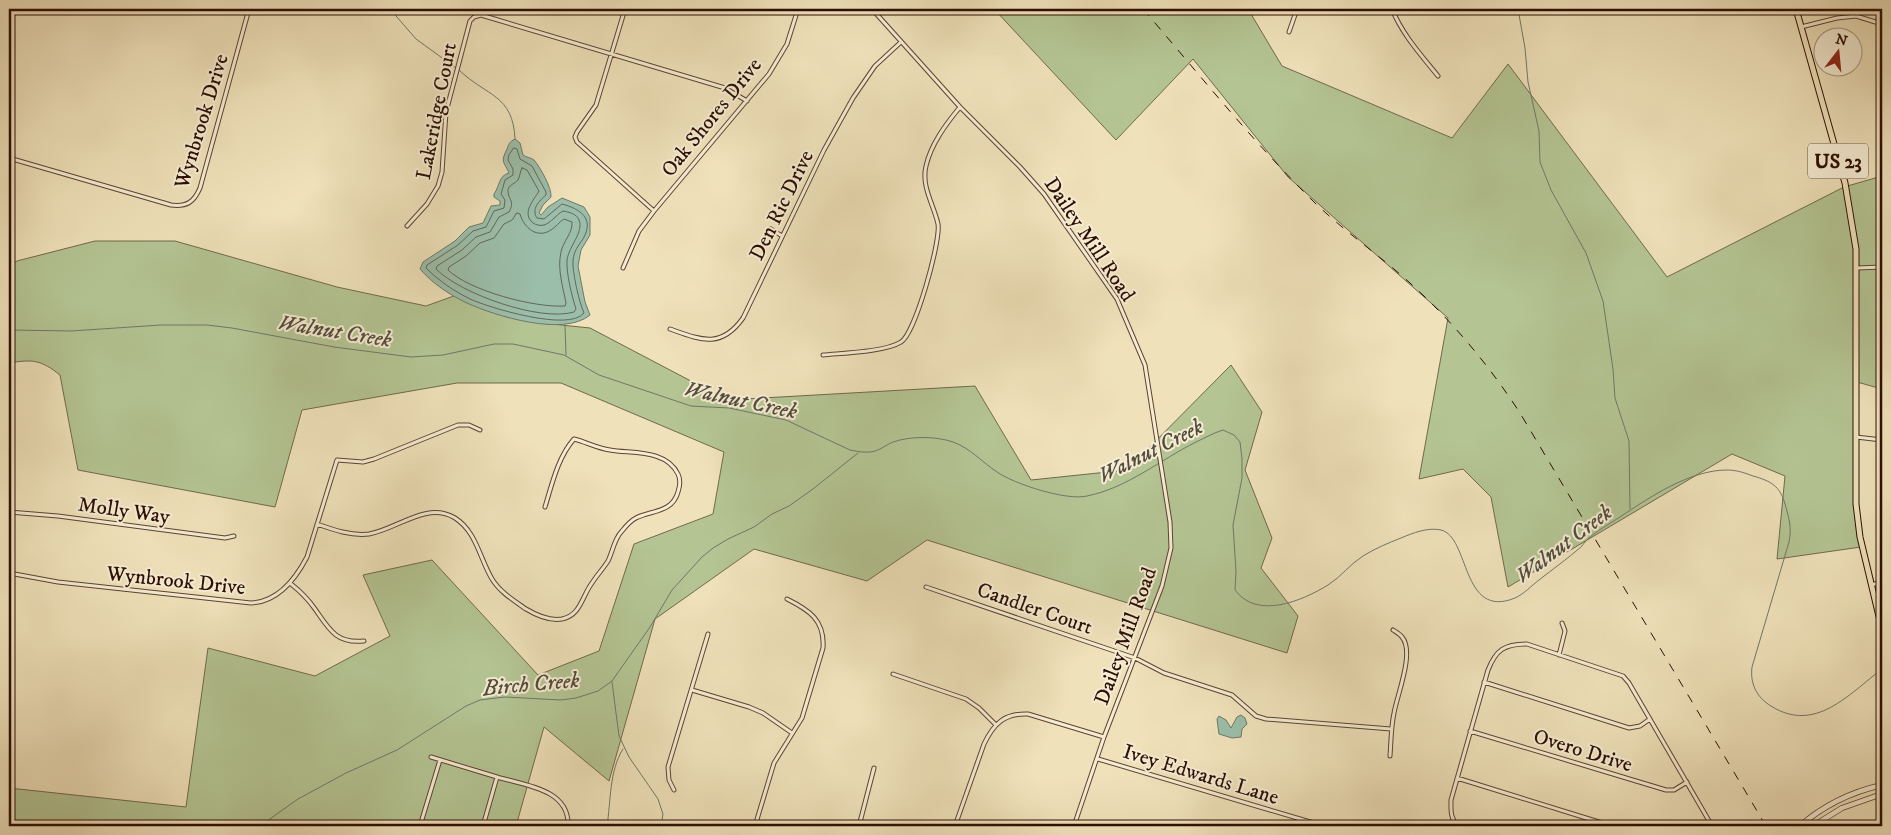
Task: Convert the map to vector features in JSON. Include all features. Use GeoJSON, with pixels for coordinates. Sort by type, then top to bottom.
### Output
{"type":"FeatureCollection","features":[{"type":"Feature","properties":{"kind":"main road","name":"US 23"},"geometry":{"type":"LineString","coordinates":[[1796,9],[1845,183],[1854,241],[1856,268],[1856,504],[1860,537],[1882,629]]}},
{"type":"Feature","properties":{"kind":"street","name":"Wynbrook Drive"},"geometry":{"type":"LineString","coordinates":[[9,158],[171,205],[181,206],[193,202],[200,188],[249,9]]}},
{"type":"Feature","properties":{"kind":"street"},"geometry":{"type":"LineString","coordinates":[[625,9],[596,105],[580,126],[575,137],[577,142],[654,211]]}},
{"type":"Feature","properties":{"kind":"street","name":"Oak Shores Drive"},"geometry":{"type":"LineString","coordinates":[[622,268],[636,238],[654,211],[769,74],[787,44],[798,9]]}},
{"type":"Feature","properties":{"kind":"street","name":"Dailey Mill Road"},"geometry":{"type":"LineString","coordinates":[[872,9],[960,107],[1044,194],[1117,299],[1145,365],[1170,522],[1171,548],[1162,586],[1104,737],[1074,826]]}},
{"type":"Feature","properties":{"kind":"street"},"geometry":{"type":"LineString","coordinates":[[1289,32],[1297,9]]}},
{"type":"Feature","properties":{"kind":"street"},"geometry":{"type":"LineString","coordinates":[[1392,9],[1396,19],[1411,42],[1438,76]]}},
{"type":"Feature","properties":{"kind":"street","name":"Lakeridge Court"},"geometry":{"type":"LineString","coordinates":[[407,226],[427,204],[438,186],[442,172],[446,112],[470,21],[474,17],[481,15],[612,54]]}},
{"type":"Feature","properties":{"kind":"street"},"geometry":{"type":"LineString","coordinates":[[1801,28],[1837,18],[1856,16],[1882,24]]}},
{"type":"Feature","properties":{"kind":"street","name":"Den Ric Drive"},"geometry":{"type":"LineString","coordinates":[[670,329],[691,337],[719,340],[730,334],[743,318],[824,150],[853,98],[875,66],[901,42]]}},
{"type":"Feature","properties":{"kind":"street"},"geometry":{"type":"LineString","coordinates":[[612,54],[725,88],[747,101]]}},
{"type":"Feature","properties":{"kind":"street"},"geometry":{"type":"LineString","coordinates":[[823,355],[891,347],[903,341],[910,331],[930,273],[937,240],[938,225],[927,194],[926,166],[947,122],[960,107]]}},
{"type":"Feature","properties":{"kind":"street"},"geometry":{"type":"LineString","coordinates":[[771,229],[782,236]]}},
{"type":"Feature","properties":{"kind":"street"},"geometry":{"type":"LineString","coordinates":[[1856,268],[1882,267]]}},
{"type":"Feature","properties":{"kind":"street","name":"Wynbrook Drive"},"geometry":{"type":"LineString","coordinates":[[9,573],[58,582],[260,603],[269,600],[291,584],[307,558],[337,460],[363,462],[374,460],[458,425],[470,425],[480,430]]}},
{"type":"Feature","properties":{"kind":"street"},"geometry":{"type":"LineString","coordinates":[[1856,437],[1882,440]]}},
{"type":"Feature","properties":{"kind":"street"},"geometry":{"type":"LineString","coordinates":[[318,524],[354,535],[392,527],[431,512],[447,514],[468,530],[487,568],[502,591],[532,612],[545,618],[561,619],[573,614],[581,605],[592,583],[608,561],[618,535],[624,528],[634,519],[666,509],[672,503],[678,490],[680,476],[674,467],[653,455],[608,450],[574,438],[567,447],[557,468],[545,507]]}},
{"type":"Feature","properties":{"kind":"street","name":"Molly Way"},"geometry":{"type":"LineString","coordinates":[[9,512],[58,516],[226,538],[234,536]]}},
{"type":"Feature","properties":{"kind":"street"},"geometry":{"type":"LineString","coordinates":[[1872,585],[1882,582]]}},
{"type":"Feature","properties":{"kind":"street"},"geometry":{"type":"LineString","coordinates":[[291,584],[304,595],[335,635],[356,642],[364,641]]}},
{"type":"Feature","properties":{"kind":"street","name":"Candler Court"},"geometry":{"type":"LineString","coordinates":[[926,587],[1135,658],[1164,673],[1232,694],[1256,716],[1266,719],[1391,729]]}},
{"type":"Feature","properties":{"kind":"street"},"geometry":{"type":"LineString","coordinates":[[755,826],[774,763],[798,726],[805,710],[823,648],[822,629],[811,614],[802,606],[787,599]]}},
{"type":"Feature","properties":{"kind":"street"},"geometry":{"type":"LineString","coordinates":[[1559,655],[1566,631],[1562,623]]}},
{"type":"Feature","properties":{"kind":"street"},"geometry":{"type":"LineString","coordinates":[[1390,756],[1391,729],[1405,670],[1406,650],[1406,642],[1402,635],[1393,630]]}},
{"type":"Feature","properties":{"kind":"street"},"geometry":{"type":"LineString","coordinates":[[674,790],[669,780],[668,767],[708,634]]}},
{"type":"Feature","properties":{"kind":"street"},"geometry":{"type":"LineString","coordinates":[[1458,826],[1453,821],[1451,815],[1452,800],[1470,731],[1493,656],[1509,647],[1527,644],[1623,676],[1629,683],[1712,826]]}},
{"type":"Feature","properties":{"kind":"street"},"geometry":{"type":"LineString","coordinates":[[893,674],[966,699],[979,708],[995,724]]}},
{"type":"Feature","properties":{"kind":"street"},"geometry":{"type":"LineString","coordinates":[[1484,682],[1628,728],[1640,726],[1650,719]]}},
{"type":"Feature","properties":{"kind":"street"},"geometry":{"type":"LineString","coordinates":[[692,690],[763,713],[792,733]]}},
{"type":"Feature","properties":{"kind":"street"},"geometry":{"type":"LineString","coordinates":[[955,826],[984,744],[995,724],[1009,715],[1028,714],[1104,737]]}},
{"type":"Feature","properties":{"kind":"street","name":"Overo Drive"},"geometry":{"type":"LineString","coordinates":[[1470,731],[1666,790],[1674,790],[1687,782]]}},
{"type":"Feature","properties":{"kind":"street"},"geometry":{"type":"LineString","coordinates":[[431,757],[545,791],[558,798],[564,806],[568,826]]}},
{"type":"Feature","properties":{"kind":"street","name":"Ivey Edwards Lane"},"geometry":{"type":"LineString","coordinates":[[1098,759],[1324,826]]}},
{"type":"Feature","properties":{"kind":"street"},"geometry":{"type":"LineString","coordinates":[[420,826],[440,760]]}},
{"type":"Feature","properties":{"kind":"street"},"geometry":{"type":"LineString","coordinates":[[859,826],[874,768]]}},
{"type":"Feature","properties":{"kind":"street"},"geometry":{"type":"LineString","coordinates":[[483,826],[497,777]]}},
{"type":"Feature","properties":{"kind":"street"},"geometry":{"type":"LineString","coordinates":[[1457,778],[1612,826]]}},
{"type":"Feature","properties":{"kind":"street"},"geometry":{"type":"LineString","coordinates":[[1800,826],[1818,812],[1843,797],[1882,785]]}},
{"type":"Feature","properties":{"kind":"street"},"geometry":{"type":"LineString","coordinates":[[1813,826],[1842,808],[1882,794]]}},
{"type":"Feature","properties":{"kind":"street"},"geometry":{"type":"LineString","coordinates":[[1448,824],[1453,821]]}},
{"type":"Feature","properties":{"kind":"street"},"geometry":{"type":"LineString","coordinates":[[324,823],[329,826]]}},
{"type":"Feature","properties":{"kind":"shaded area"},"geometry":{"type":"Polygon","coordinates":[[[994,9],[1248,9],[1282,66],[1452,138],[1508,64],[1667,277],[1844,187],[1882,176],[1882,389],[1857,382],[1854,485],[1857,527],[1861,547],[1777,559],[1785,476],[1732,454],[1508,587],[1491,497],[1463,469],[1419,479],[1448,318],[1288,177],[1193,59],[1116,140],[994,9]]]}},
{"type":"Feature","properties":{"kind":"shaded area"},"geometry":{"type":"Polygon","coordinates":[[[95,241],[175,241],[337,287],[426,306],[462,293],[542,323],[590,328],[727,400],[975,386],[1031,480],[1127,470],[1231,365],[1262,412],[1245,470],[1272,538],[1261,568],[1298,616],[1287,653],[927,540],[867,581],[754,549],[655,619],[609,781],[544,727],[516,826],[9,826],[9,788],[186,807],[208,648],[315,676],[390,636],[363,575],[432,560],[538,675],[599,651],[634,544],[713,514],[724,452],[561,383],[457,383],[302,410],[275,507],[78,470],[60,375],[47,366],[36,362],[9,363],[9,266],[17,261],[95,241]]]}},
{"type":"Feature","properties":{"kind":"water"},"geometry":{"type":"Polygon","coordinates":[[[515,139],[520,143],[523,155],[534,160],[550,188],[551,197],[543,205],[539,213],[541,215],[548,207],[562,198],[584,207],[590,217],[590,235],[581,250],[578,266],[585,302],[590,315],[578,321],[564,324],[547,324],[529,322],[494,313],[454,296],[436,284],[420,269],[423,262],[455,241],[469,227],[483,223],[491,206],[500,205],[500,201],[494,197],[494,194],[503,176],[509,173],[504,157],[509,143],[515,139]]]}},
{"type":"Feature","properties":{"kind":"water"},"geometry":{"type":"Polygon","coordinates":[[[1241,715],[1245,718],[1247,724],[1242,729],[1241,737],[1232,738],[1219,734],[1217,719],[1219,716],[1226,720],[1231,728],[1237,717],[1241,715]]]}},
{"type":"Feature","properties":{"kind":"waterway"},"geometry":{"type":"LineString","coordinates":[[390,9],[416,39],[456,68]]}},
{"type":"Feature","properties":{"kind":"waterway"},"geometry":{"type":"LineString","coordinates":[[1518,9],[1525,48],[1528,82],[1539,131],[1540,162],[1551,190],[1586,253],[1603,301],[1613,369],[1615,398],[1629,441],[1630,509]]}},
{"type":"Feature","properties":{"kind":"waterway"},"geometry":{"type":"LineString","coordinates":[[459,70],[504,105],[513,124],[515,139]]}},
{"type":"Feature","properties":{"kind":"waterway","name":"Walnut Creek"},"geometry":{"type":"LineString","coordinates":[[9,330],[71,331],[161,325],[207,325],[334,347],[411,357],[443,355],[494,344],[513,344],[564,355],[599,375],[691,406],[729,408],[786,420],[850,450],[873,452],[893,442],[915,438],[946,440],[965,448],[1015,482],[1054,494],[1078,497],[1116,487],[1196,442],[1223,430],[1234,435],[1240,442],[1242,459],[1242,478],[1233,525],[1236,571],[1235,590],[1244,599],[1255,604],[1267,606],[1280,605],[1306,597],[1333,582],[1358,559],[1372,551],[1410,534],[1431,529],[1441,530],[1450,536],[1476,588],[1485,598],[1498,602],[1515,598],[1581,547],[1594,534],[1657,493],[1685,480],[1713,471],[1738,471],[1774,485],[1783,498],[1790,528],[1789,542],[1752,667],[1753,684],[1758,694],[1771,706],[1787,713],[1802,716],[1817,713],[1844,699],[1882,669]]}},
{"type":"Feature","properties":{"kind":"waterway"},"geometry":{"type":"LineString","coordinates":[[565,325],[566,355]]}},
{"type":"Feature","properties":{"kind":"waterway","name":"Birch Creek"},"geometry":{"type":"LineString","coordinates":[[260,826],[298,799],[346,773],[397,750],[466,706],[480,700],[505,697],[561,700],[576,698],[598,691],[612,681],[650,627],[672,590],[702,557],[728,539],[754,527],[772,514],[789,506],[858,453]]}},
{"type":"Feature","properties":{"kind":"waterway"},"geometry":{"type":"LineString","coordinates":[[612,682],[619,736],[629,757],[658,799],[663,814],[661,826]]}},
{"type":"Feature","properties":{"kind":"waterway"},"geometry":{"type":"LineString","coordinates":[[607,826],[613,776],[618,758],[623,749]]}},
{"type":"Feature","properties":{"kind":"railway"},"geometry":{"type":"LineString","coordinates":[[1143,9],[1269,156],[1325,213],[1426,298],[1469,344],[1495,378],[1520,413],[1766,826]]}}]}
